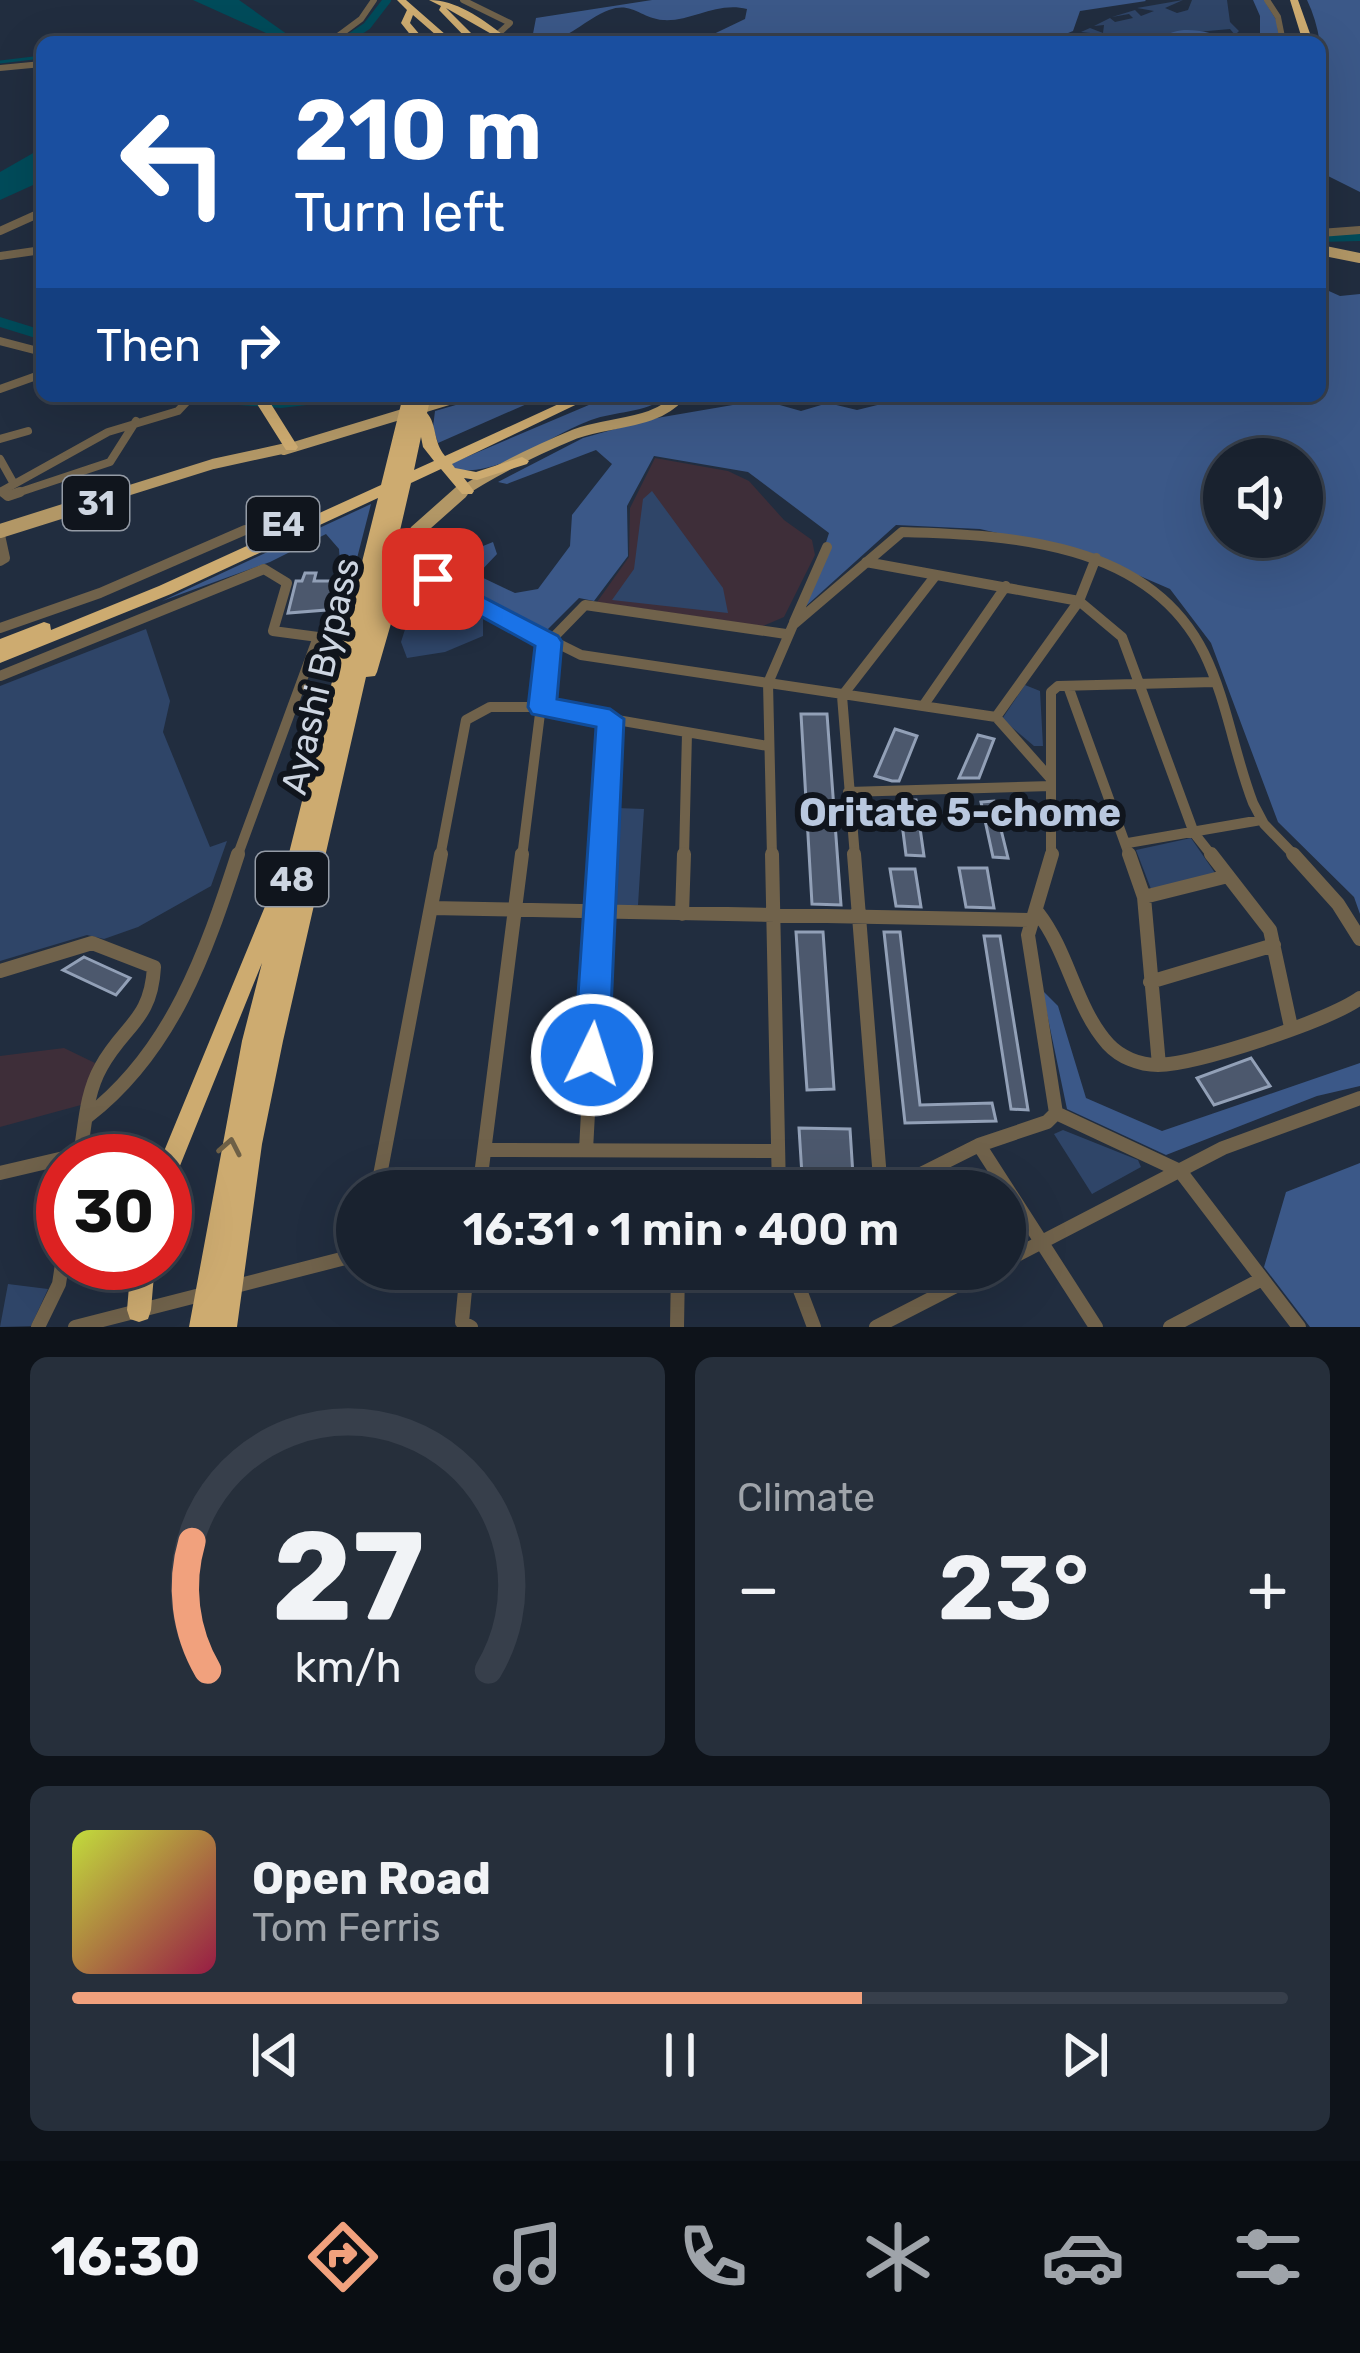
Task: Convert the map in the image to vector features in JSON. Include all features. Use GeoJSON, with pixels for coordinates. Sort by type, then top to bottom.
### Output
{"type":"FeatureCollection","features":[{"type":"Feature","properties":{"kind":"highway"},"geometry":{"type":"LineString","coordinates":[[432,0],[473,36]]}},
{"type":"Feature","properties":{"kind":"highway"},"geometry":{"type":"LineString","coordinates":[[432,0],[456,8],[498,36]]}},
{"type":"Feature","properties":{"kind":"highway"},"geometry":{"type":"LineString","coordinates":[[1284,0],[1296,36]]}},
{"type":"Feature","properties":{"kind":"highway"},"geometry":{"type":"LineString","coordinates":[[1294,0],[1306,36]]}},
{"type":"Feature","properties":{"kind":"highway"},"geometry":{"type":"LineString","coordinates":[[403,4],[406,23],[416,36]]}},
{"type":"Feature","properties":{"kind":"highway"},"geometry":{"type":"LineString","coordinates":[[403,4],[439,36]]}},
{"type":"Feature","properties":{"kind":"highway"},"geometry":{"type":"LineString","coordinates":[[267,402],[291,447]]}},
{"type":"Feature","properties":{"kind":"highway","name":"Ayashi Bypass"},"geometry":{"type":"LineString","coordinates":[[200,1327],[251,1144],[312,869],[393,494],[405,402]]}},
{"type":"Feature","properties":{"kind":"highway","name":"Ayashi Bypass"},"geometry":{"type":"LineString","coordinates":[[225,1327],[222,1259],[253,1041],[337,695],[423,402]]}},
{"type":"Feature","properties":{"kind":"highway"},"geometry":{"type":"LineString","coordinates":[[425,402],[424,433],[446,469],[467,491]]}},
{"type":"Feature","properties":{"kind":"highway","name":"E4"},"geometry":{"type":"LineString","coordinates":[[0,645],[158,581],[549,402]]}},
{"type":"Feature","properties":{"kind":"highway"},"geometry":{"type":"LineString","coordinates":[[530,420],[572,402]]}},
{"type":"Feature","properties":{"kind":"highway"},"geometry":{"type":"LineString","coordinates":[[530,420],[583,402]]}},
{"type":"Feature","properties":{"kind":"highway","name":"E4"},"geometry":{"type":"LineString","coordinates":[[0,657],[165,590],[530,420]]}},
{"type":"Feature","properties":{"kind":"highway"},"geometry":{"type":"LineString","coordinates":[[446,469],[477,476],[522,460]]}},
{"type":"Feature","properties":{"kind":"highway"},"geometry":{"type":"LineString","coordinates":[[312,869],[396,579],[420,562]]}},
{"type":"Feature","properties":{"kind":"highway"},"geometry":{"type":"LineString","coordinates":[[182,1134],[276,905],[337,695]]}},
{"type":"Feature","properties":{"kind":"main road"},"geometry":{"type":"LineString","coordinates":[[1326,243],[1360,258]]}},
{"type":"Feature","properties":{"kind":"main road","name":"31"},"geometry":{"type":"LineString","coordinates":[[0,533],[442,402]]}},
{"type":"Feature","properties":{"kind":"main road"},"geometry":{"type":"LineString","coordinates":[[420,562],[415,543],[420,524],[467,491],[589,428],[669,409],[675,402]]}},
{"type":"Feature","properties":{"kind":"street"},"geometry":{"type":"LineString","coordinates":[[339,36],[361,19],[374,0]]}},
{"type":"Feature","properties":{"kind":"street"},"geometry":{"type":"LineString","coordinates":[[463,0],[510,23],[502,36]]}},
{"type":"Feature","properties":{"kind":"street"},"geometry":{"type":"LineString","coordinates":[[1268,0],[1278,17],[1281,36]]}},
{"type":"Feature","properties":{"kind":"street"},"geometry":{"type":"LineString","coordinates":[[0,68],[36,65]]}},
{"type":"Feature","properties":{"kind":"street"},"geometry":{"type":"LineString","coordinates":[[0,231],[36,215]]}},
{"type":"Feature","properties":{"kind":"street"},"geometry":{"type":"LineString","coordinates":[[1326,241],[1360,230]]}},
{"type":"Feature","properties":{"kind":"street"},"geometry":{"type":"LineString","coordinates":[[0,256],[36,251]]}},
{"type":"Feature","properties":{"kind":"street"},"geometry":{"type":"LineString","coordinates":[[0,340],[36,350]]}},
{"type":"Feature","properties":{"kind":"street"},"geometry":{"type":"LineString","coordinates":[[0,389],[36,376]]}},
{"type":"Feature","properties":{"kind":"street"},"geometry":{"type":"LineString","coordinates":[[136,421],[110,462],[35,489],[8,496],[1,491],[136,421],[184,402]]}},
{"type":"Feature","properties":{"kind":"street"},"geometry":{"type":"LineString","coordinates":[[14,484],[0,448],[28,431]]}},
{"type":"Feature","properties":{"kind":"street"},"geometry":{"type":"LineString","coordinates":[[0,628],[100,592],[244,530]]}},
{"type":"Feature","properties":{"kind":"street"},"geometry":{"type":"LineString","coordinates":[[483,1170],[549,642],[585,604],[789,629],[902,532],[1001,538],[1072,549],[1096,558],[1162,594],[1190,624],[1262,820],[1342,905],[1360,939]]}},
{"type":"Feature","properties":{"kind":"street"},"geometry":{"type":"LineString","coordinates":[[0,533],[5,558],[0,561]]}},
{"type":"Feature","properties":{"kind":"street"},"geometry":{"type":"LineString","coordinates":[[777,1170],[768,683],[827,547]]}},
{"type":"Feature","properties":{"kind":"street"},"geometry":{"type":"LineString","coordinates":[[996,717],[1079,601],[1096,558]]}},
{"type":"Feature","properties":{"kind":"street"},"geometry":{"type":"LineString","coordinates":[[420,562],[440,585],[581,656],[996,717],[1051,783]]}},
{"type":"Feature","properties":{"kind":"street"},"geometry":{"type":"LineString","coordinates":[[866,562],[1079,601],[1122,637],[1194,833],[1270,930],[1292,1027]]}},
{"type":"Feature","properties":{"kind":"street"},"geometry":{"type":"LineString","coordinates":[[0,676],[266,569],[287,583],[273,631],[318,638],[265,773],[213,927],[160,1044],[115,1100],[88,1116]]}},
{"type":"Feature","properties":{"kind":"street"},"geometry":{"type":"LineString","coordinates":[[882,1170],[842,696],[936,574]]}},
{"type":"Feature","properties":{"kind":"street"},"geometry":{"type":"LineString","coordinates":[[923,706],[1006,586]]}},
{"type":"Feature","properties":{"kind":"street"},"geometry":{"type":"LineString","coordinates":[[1056,1113],[1028,935],[1054,848],[1051,692],[1068,686],[1214,682]]}},
{"type":"Feature","properties":{"kind":"street"},"geometry":{"type":"LineString","coordinates":[[1068,686],[1144,897],[1159,1065]]}},
{"type":"Feature","properties":{"kind":"street"},"geometry":{"type":"LineString","coordinates":[[381,1170],[466,720],[490,706],[542,707],[768,746]]}},
{"type":"Feature","properties":{"kind":"street"},"geometry":{"type":"LineString","coordinates":[[586,1150],[610,719]]}},
{"type":"Feature","properties":{"kind":"street"},"geometry":{"type":"LineString","coordinates":[[682,914],[687,733]]}},
{"type":"Feature","properties":{"kind":"street"},"geometry":{"type":"LineString","coordinates":[[848,792],[1051,783]]}},
{"type":"Feature","properties":{"kind":"street"},"geometry":{"type":"LineString","coordinates":[[1128,843],[1262,820]]}},
{"type":"Feature","properties":{"kind":"street"},"geometry":{"type":"LineString","coordinates":[[1144,897],[1224,877]]}},
{"type":"Feature","properties":{"kind":"street"},"geometry":{"type":"LineString","coordinates":[[431,908],[858,920],[1034,916],[1058,932],[1099,1037],[1115,1057],[1137,1066],[1159,1065],[1292,1027],[1351,1009],[1360,998]]}},
{"type":"Feature","properties":{"kind":"street"},"geometry":{"type":"LineString","coordinates":[[0,971],[92,943],[154,967],[150,1001],[140,1024],[104,1062],[93,1083],[85,1134]]}},
{"type":"Feature","properties":{"kind":"street"},"geometry":{"type":"LineString","coordinates":[[1150,982],[1274,945]]}},
{"type":"Feature","properties":{"kind":"street"},"geometry":{"type":"LineString","coordinates":[[1026,1250],[1180,1171],[1324,1107],[1360,1098]]}},
{"type":"Feature","properties":{"kind":"street"},"geometry":{"type":"LineString","coordinates":[[927,1170],[979,1145],[1047,1122],[1056,1113]]}},
{"type":"Feature","properties":{"kind":"street"},"geometry":{"type":"LineString","coordinates":[[1056,1113],[1180,1171],[1300,1327]]}},
{"type":"Feature","properties":{"kind":"street"},"geometry":{"type":"LineString","coordinates":[[979,1145],[1096,1327]]}},
{"type":"Feature","properties":{"kind":"street"},"geometry":{"type":"LineString","coordinates":[[486,1150],[776,1151]]}},
{"type":"Feature","properties":{"kind":"street"},"geometry":{"type":"LineString","coordinates":[[1,1177],[36,1169]]}},
{"type":"Feature","properties":{"kind":"street"},"geometry":{"type":"LineString","coordinates":[[75,1327],[138,1318],[336,1261]]}},
{"type":"Feature","properties":{"kind":"street"},"geometry":{"type":"LineString","coordinates":[[1169,1327],[1190,1322],[1262,1279]]}},
{"type":"Feature","properties":{"kind":"street"},"geometry":{"type":"LineString","coordinates":[[38,1327],[56,1290]]}},
{"type":"Feature","properties":{"kind":"street"},"geometry":{"type":"LineString","coordinates":[[465,1290],[462,1322],[471,1327]]}},
{"type":"Feature","properties":{"kind":"street"},"geometry":{"type":"LineString","coordinates":[[677,1327],[678,1290]]}},
{"type":"Feature","properties":{"kind":"street"},"geometry":{"type":"LineString","coordinates":[[799,1290],[814,1327]]}},
{"type":"Feature","properties":{"kind":"street"},"geometry":{"type":"LineString","coordinates":[[876,1327],[948,1290]]}},
{"type":"Feature","properties":{"kind":"shaded area"},"geometry":{"type":"Polygon","coordinates":[[[193,0],[239,0],[290,36],[266,33],[193,0]]]}},
{"type":"Feature","properties":{"kind":"shaded area"},"geometry":{"type":"Polygon","coordinates":[[[652,0],[1146,1],[1080,11],[1073,31],[1061,36],[710,36],[745,19],[747,9],[736,7],[663,20],[617,8],[564,36],[533,36],[536,18],[652,0]]]}},
{"type":"Feature","properties":{"kind":"shaded area"},"geometry":{"type":"Polygon","coordinates":[[[1183,0],[1165,8],[1177,13],[1188,10],[1192,0],[1227,0],[1230,22],[1239,31],[1235,35],[1230,29],[1163,36],[1081,32],[1090,28],[1103,33],[1104,25],[1094,26],[1110,18],[1115,22],[1133,18],[1129,14],[1112,17],[1135,10],[1141,16],[1154,11],[1137,8],[1183,0]]]}},
{"type":"Feature","properties":{"kind":"shaded area"},"geometry":{"type":"Polygon","coordinates":[[[1253,0],[1264,0],[1277,21],[1278,36],[1240,36],[1260,33],[1253,0]]]}},
{"type":"Feature","properties":{"kind":"shaded area"},"geometry":{"type":"Polygon","coordinates":[[[1307,0],[1360,0],[1360,192],[1326,175],[1326,36],[1319,36],[1307,0]]]}},
{"type":"Feature","properties":{"kind":"shaded area"},"geometry":{"type":"Polygon","coordinates":[[[1176,31],[1228,36],[1165,36],[1176,31]]]}},
{"type":"Feature","properties":{"kind":"shaded area"},"geometry":{"type":"Polygon","coordinates":[[[36,151],[36,184],[0,200],[0,172],[36,151]]]}},
{"type":"Feature","properties":{"kind":"shaded area"},"geometry":{"type":"Polygon","coordinates":[[[1326,290],[1340,296],[1360,294],[1360,914],[1354,897],[1278,822],[1211,643],[1170,589],[1089,554],[980,529],[896,525],[805,607],[829,533],[748,472],[654,456],[627,506],[628,556],[594,601],[579,598],[547,630],[452,582],[438,564],[493,542],[497,554],[477,575],[515,593],[538,589],[570,546],[572,515],[612,464],[596,450],[507,484],[498,482],[583,438],[651,419],[750,402],[801,411],[828,403],[857,410],[890,402],[1326,402],[1326,290]]]}},
{"type":"Feature","properties":{"kind":"shaded area"},"geometry":{"type":"Polygon","coordinates":[[[466,402],[531,402],[438,443],[435,411],[466,402]]]}},
{"type":"Feature","properties":{"kind":"shaded area"},"geometry":{"type":"Polygon","coordinates":[[[596,402],[656,402],[591,420],[492,466],[457,470],[450,464],[596,402]]]}},
{"type":"Feature","properties":{"kind":"shaded area"},"geometry":{"type":"Polygon","coordinates":[[[655,458],[728,471],[749,481],[784,520],[812,540],[815,555],[784,617],[763,626],[597,602],[629,557],[630,508],[655,458]]]}},
{"type":"Feature","properties":{"kind":"shaded area"},"geometry":{"type":"Polygon","coordinates":[[[652,491],[723,588],[728,613],[612,600],[634,569],[643,499],[652,491]]]}},
{"type":"Feature","properties":{"kind":"shaded area"},"geometry":{"type":"Polygon","coordinates":[[[371,504],[355,566],[340,562],[339,549],[326,534],[270,562],[162,601],[371,504]]]}},
{"type":"Feature","properties":{"kind":"shaded area"},"geometry":{"type":"Polygon","coordinates":[[[429,599],[429,610],[470,613],[483,619],[483,636],[445,652],[407,658],[401,642],[414,601],[429,599]]]}},
{"type":"Feature","properties":{"kind":"shaded area"},"geometry":{"type":"Polygon","coordinates":[[[146,629],[170,701],[163,732],[210,847],[227,841],[211,886],[138,927],[104,939],[87,935],[0,961],[0,686],[146,629]]]}},
{"type":"Feature","properties":{"kind":"shaded area"},"geometry":{"type":"Polygon","coordinates":[[[1025,685],[1040,691],[1043,746],[1034,746],[1002,719],[1025,685]]]}},
{"type":"Feature","properties":{"kind":"shaded area"},"geometry":{"type":"Polygon","coordinates":[[[617,808],[644,809],[638,905],[611,905],[617,808]]]}},
{"type":"Feature","properties":{"kind":"shaded area"},"geometry":{"type":"Polygon","coordinates":[[[1191,838],[1215,873],[1151,889],[1136,850],[1191,838]]]}},
{"type":"Feature","properties":{"kind":"shaded area"},"geometry":{"type":"Polygon","coordinates":[[[1042,990],[1058,1006],[1086,1098],[1162,1131],[1360,1063],[1360,1086],[1317,1096],[1166,1155],[1067,1109],[1042,990]]]}},
{"type":"Feature","properties":{"kind":"shaded area"},"geometry":{"type":"Polygon","coordinates":[[[64,1048],[95,1063],[81,1105],[0,1127],[0,1056],[64,1048]]]}},
{"type":"Feature","properties":{"kind":"shaded area"},"geometry":{"type":"Polygon","coordinates":[[[1063,1130],[1138,1160],[1141,1167],[1092,1194],[1054,1134],[1063,1130]]]}},
{"type":"Feature","properties":{"kind":"shaded area"},"geometry":{"type":"Polygon","coordinates":[[[1360,1163],[1360,1327],[1310,1327],[1264,1267],[1286,1192],[1360,1163]]]}},
{"type":"Feature","properties":{"kind":"shaded area"},"geometry":{"type":"Polygon","coordinates":[[[8,1284],[48,1290],[31,1326],[0,1327],[8,1284]]]}},
{"type":"Feature","properties":{"kind":"building"},"geometry":{"type":"Polygon","coordinates":[[[305,573],[316,573],[314,581],[348,581],[337,622],[324,621],[327,610],[288,613],[296,581],[302,581],[305,573]]]}},
{"type":"Feature","properties":{"kind":"building"},"geometry":{"type":"Polygon","coordinates":[[[801,714],[827,714],[841,905],[812,904],[801,714]]]}},
{"type":"Feature","properties":{"kind":"building"},"geometry":{"type":"Polygon","coordinates":[[[895,729],[917,736],[899,781],[875,776],[895,729]]]}},
{"type":"Feature","properties":{"kind":"building"},"geometry":{"type":"Polygon","coordinates":[[[978,735],[994,739],[979,778],[959,778],[978,735]]]}},
{"type":"Feature","properties":{"kind":"building"},"geometry":{"type":"Polygon","coordinates":[[[899,800],[916,800],[924,856],[906,855],[899,800]]]}},
{"type":"Feature","properties":{"kind":"building"},"geometry":{"type":"Polygon","coordinates":[[[994,801],[1008,858],[993,857],[981,802],[994,801]]]}},
{"type":"Feature","properties":{"kind":"building"},"geometry":{"type":"Polygon","coordinates":[[[959,868],[987,868],[994,908],[966,907],[959,868]]]}},
{"type":"Feature","properties":{"kind":"building"},"geometry":{"type":"Polygon","coordinates":[[[890,869],[915,869],[921,907],[896,906],[890,869]]]}},
{"type":"Feature","properties":{"kind":"building"},"geometry":{"type":"Polygon","coordinates":[[[796,932],[823,932],[834,1089],[807,1090],[796,932]]]}},
{"type":"Feature","properties":{"kind":"building"},"geometry":{"type":"Polygon","coordinates":[[[884,932],[900,932],[920,1105],[992,1103],[996,1121],[905,1123],[884,932]]]}},
{"type":"Feature","properties":{"kind":"building"},"geometry":{"type":"Polygon","coordinates":[[[984,936],[1000,936],[1028,1110],[1011,1109],[984,936]]]}},
{"type":"Feature","properties":{"kind":"building"},"geometry":{"type":"Polygon","coordinates":[[[84,957],[130,978],[116,995],[63,970],[84,957]]]}},
{"type":"Feature","properties":{"kind":"building"},"geometry":{"type":"Polygon","coordinates":[[[1251,1058],[1270,1086],[1214,1105],[1197,1078],[1251,1058]]]}},
{"type":"Feature","properties":{"kind":"building"},"geometry":{"type":"Polygon","coordinates":[[[799,1128],[850,1129],[853,1170],[802,1170],[799,1128]]]}},
{"type":"Feature","properties":{"kind":"waterway"},"geometry":{"type":"LineString","coordinates":[[352,36],[367,26],[387,0]]}},
{"type":"Feature","properties":{"kind":"waterway"},"geometry":{"type":"LineString","coordinates":[[0,62],[36,58]]}},
{"type":"Feature","properties":{"kind":"waterway"},"geometry":{"type":"LineString","coordinates":[[1326,238],[1360,237]]}},
{"type":"Feature","properties":{"kind":"waterway"},"geometry":{"type":"LineString","coordinates":[[0,322],[36,333]]}},
{"type":"Feature","properties":{"kind":"waterway"},"geometry":{"type":"LineString","coordinates":[[267,402],[290,402]]}},
{"type":"Feature","properties":{"kind":"district","name":"Oritate 5-chome"},"geometry":{"type":"Point","coordinates":[960,813]}},
{"type":"Feature","properties":{"kind":"route"},"geometry":{"type":"LineString","coordinates":[[433,579],[549,642],[542,707],[610,719],[592,1055]]}}]}
